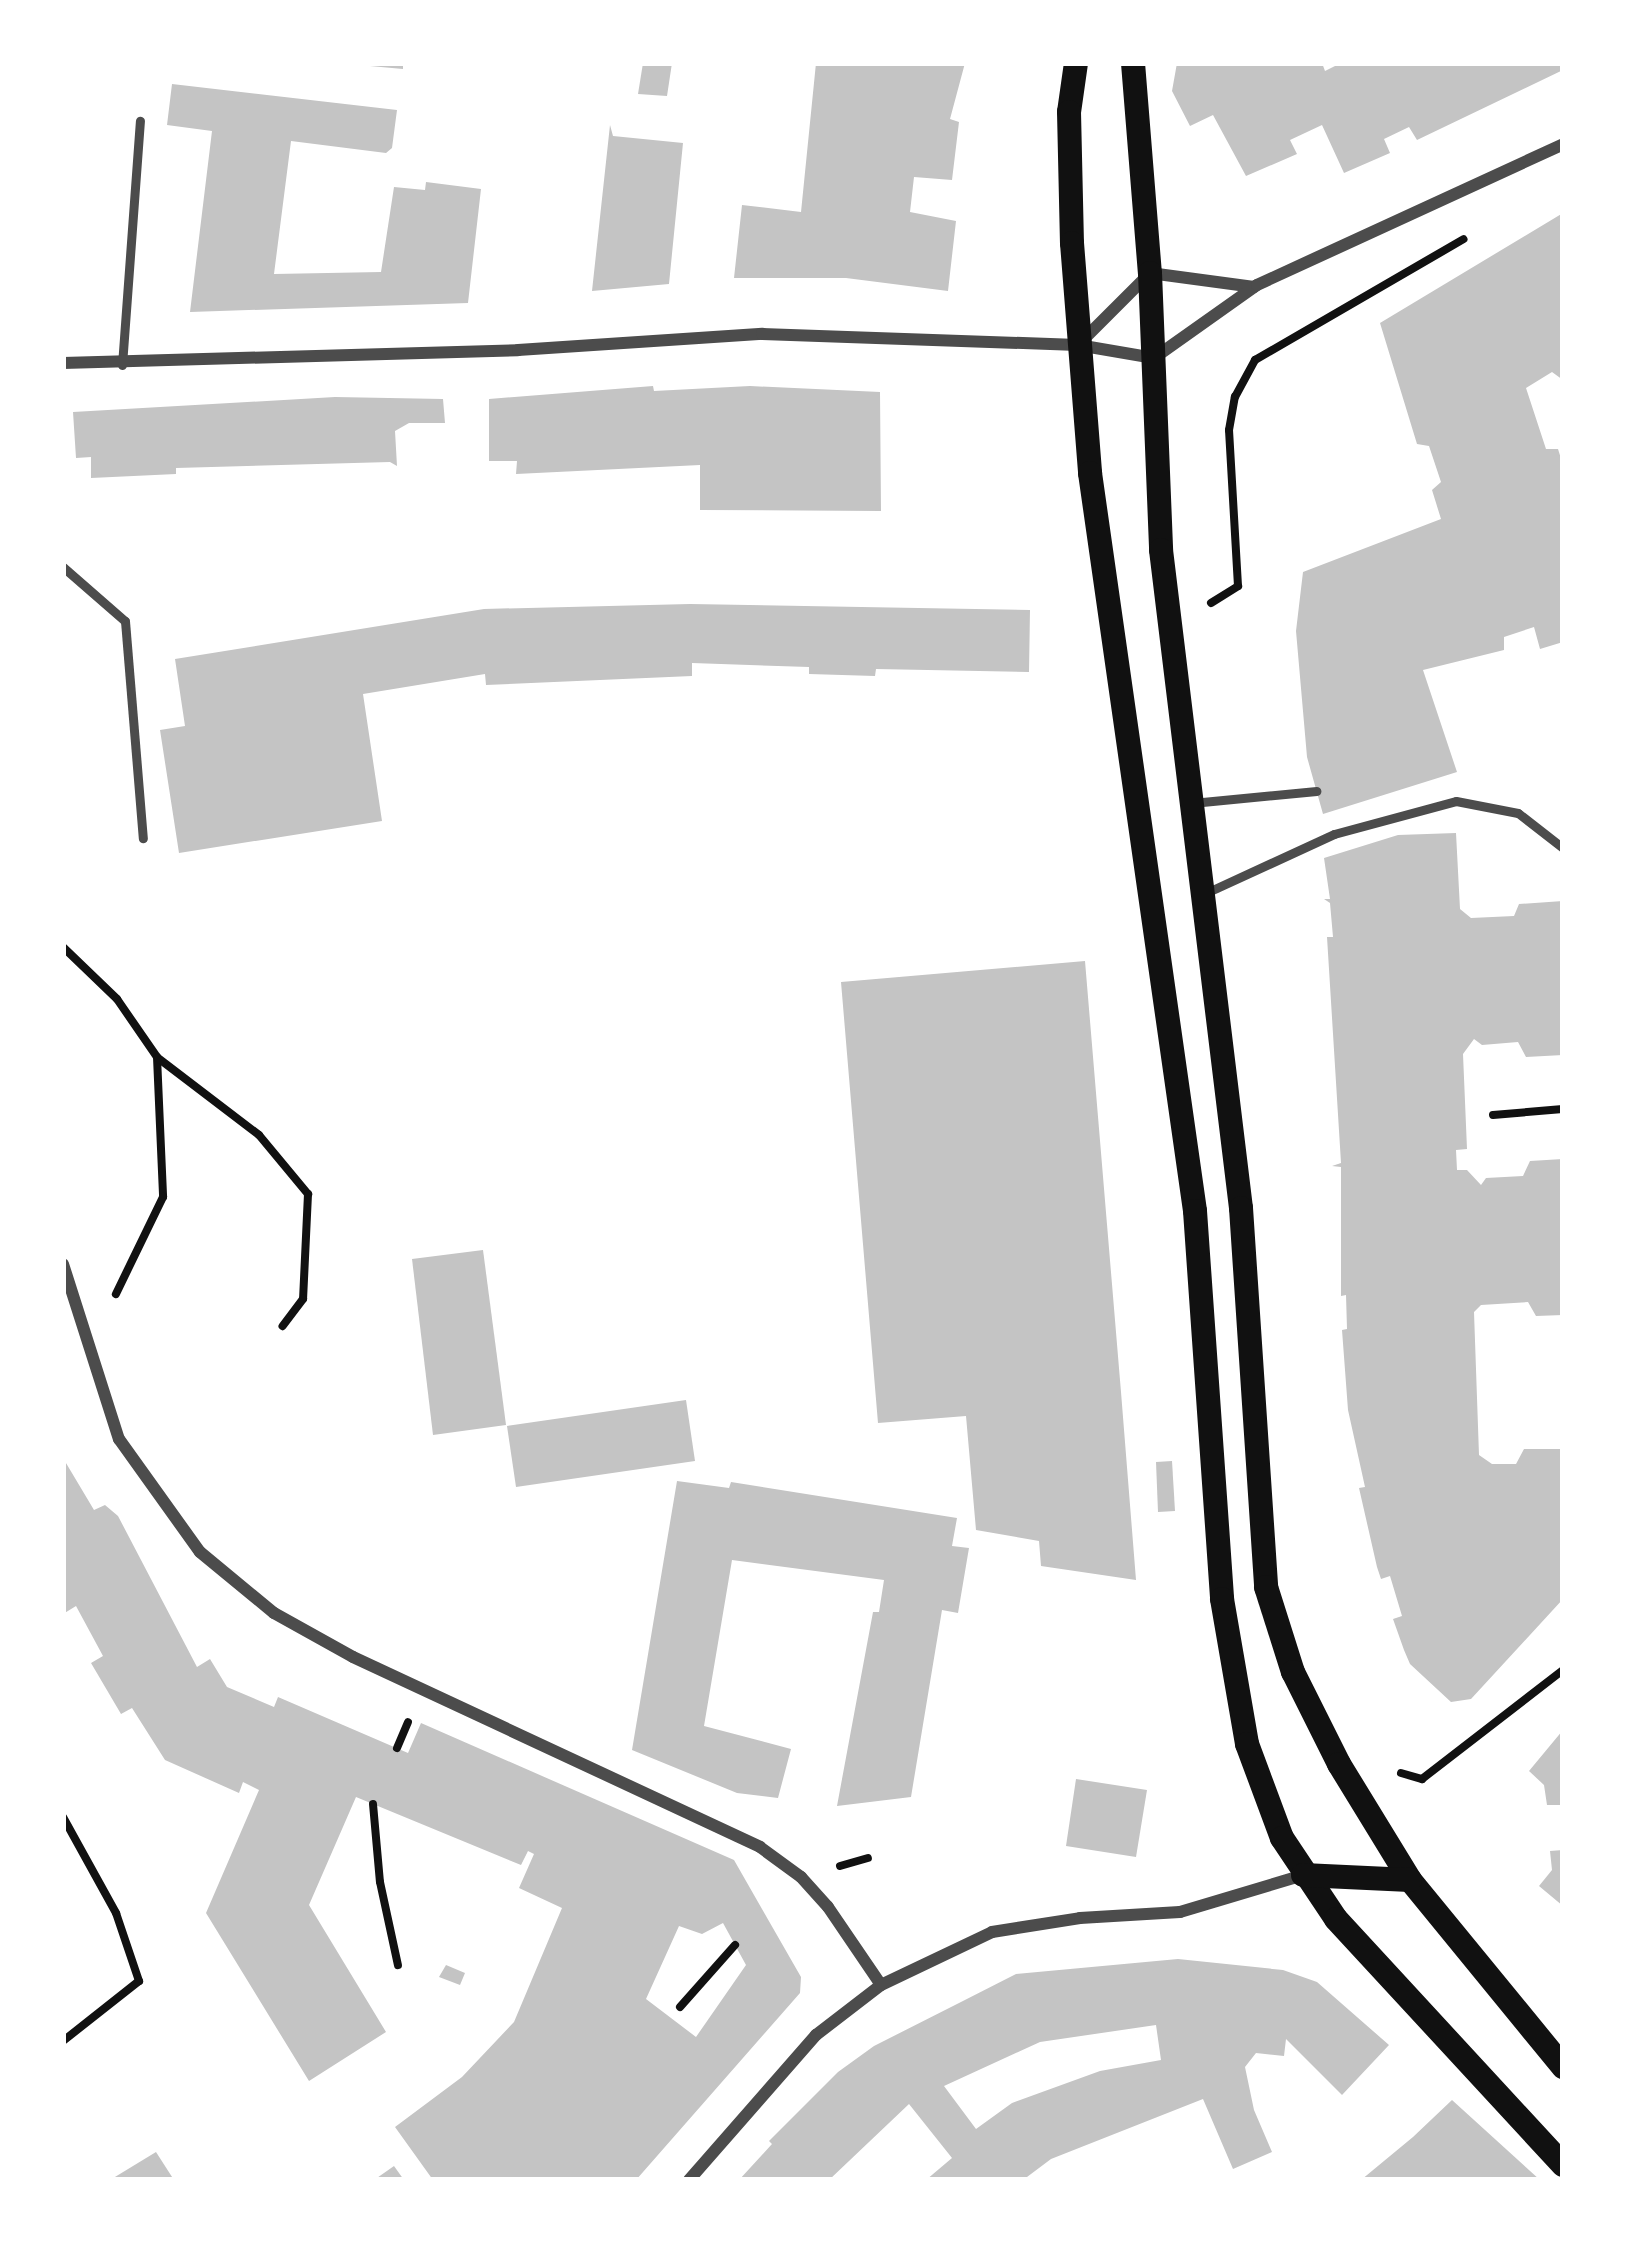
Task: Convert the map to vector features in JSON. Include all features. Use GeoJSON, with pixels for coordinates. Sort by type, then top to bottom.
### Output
{"type":"FeatureCollection","features":[{"type":"Feature","properties":{"kind":"main road"},"geometry":{"type":"LineString","coordinates":[[1076,63],[1069,112],[1078,345],[1090,473],[1195,1210],[1222,1599],[1246,1744],[1282,1838],[1303,1875],[1373,1964],[1563,2165]]}},
{"type":"Feature","properties":{"kind":"main road"},"geometry":{"type":"LineString","coordinates":[[1133,63],[1168,609],[1241,1208],[1266,1587],[1293,1672],[1339,1764],[1410,1880],[1563,2067]]}},
{"type":"Feature","properties":{"kind":"main road"},"geometry":{"type":"LineString","coordinates":[[1303,1875],[1410,1880]]}},
{"type":"Feature","properties":{"kind":"street"},"geometry":{"type":"LineString","coordinates":[[63,363],[122,365],[762,334],[1078,345],[1154,358],[1255,287],[1563,144]]}},
{"type":"Feature","properties":{"kind":"street"},"geometry":{"type":"LineString","coordinates":[[1078,345],[1150,273],[1255,287]]}},
{"type":"Feature","properties":{"kind":"street"},"geometry":{"type":"LineString","coordinates":[[63,1264],[119,1439],[200,1552],[274,1613],[353,1657],[760,1847],[801,1877],[828,1907],[881,1985]]}},
{"type":"Feature","properties":{"kind":"street"},"geometry":{"type":"LineString","coordinates":[[689,2180],[816,2035],[881,1985],[992,1932],[1080,1918],[1180,1912],[1303,1875]]}},
{"type":"Feature","properties":{"kind":"lane"},"geometry":{"type":"LineString","coordinates":[[122,365],[140,121]]}},
{"type":"Feature","properties":{"kind":"lane"},"geometry":{"type":"LineString","coordinates":[[63,567],[125,621],[143,838]]}},
{"type":"Feature","properties":{"kind":"lane"},"geometry":{"type":"LineString","coordinates":[[1192,803],[1316,791]]}},
{"type":"Feature","properties":{"kind":"lane"},"geometry":{"type":"LineString","coordinates":[[1203,895],[1334,834],[1456,801],[1518,813],[1563,848]]}},
{"type":"Feature","properties":{"kind":"path"},"geometry":{"type":"LineString","coordinates":[[1168,609],[1219,602],[1238,586],[1229,430],[1235,397],[1255,360],[1468,238]]}},
{"type":"Feature","properties":{"kind":"path"},"geometry":{"type":"LineString","coordinates":[[63,947],[117,999],[157,1058],[259,1135],[308,1194],[303,1299],[283,1326]]}},
{"type":"Feature","properties":{"kind":"path"},"geometry":{"type":"LineString","coordinates":[[114,1298],[163,1198],[157,1058]]}},
{"type":"Feature","properties":{"kind":"path"},"geometry":{"type":"LineString","coordinates":[[1493,1115],[1563,1109]]}},
{"type":"Feature","properties":{"kind":"path"},"geometry":{"type":"LineString","coordinates":[[1422,1779],[1563,1670]]}},
{"type":"Feature","properties":{"kind":"path"},"geometry":{"type":"LineString","coordinates":[[374,1804],[380,1882],[398,1965]]}},
{"type":"Feature","properties":{"kind":"path"},"geometry":{"type":"LineString","coordinates":[[63,1817],[116,1913],[139,1981],[63,2041]]}},
{"type":"Feature","properties":{"kind":"path"},"geometry":{"type":"LineString","coordinates":[[680,2007],[735,1945]]}},
{"type":"Feature","properties":{"kind":"building"},"geometry":{"type":"Polygon","coordinates":[[[403,63],[403,69],[370,66],[403,63]]]}},
{"type":"Feature","properties":{"kind":"building"},"geometry":{"type":"Polygon","coordinates":[[[643,63],[672,63],[667,96],[638,94],[643,63]]]}},
{"type":"Feature","properties":{"kind":"building"},"geometry":{"type":"Polygon","coordinates":[[[816,63],[965,63],[950,119],[959,122],[952,180],[914,177],[910,212],[956,221],[948,291],[846,278],[734,278],[742,205],[801,212],[816,63]]]}},
{"type":"Feature","properties":{"kind":"building"},"geometry":{"type":"Polygon","coordinates":[[[1177,63],[1322,63],[1325,71],[1341,63],[1563,63],[1563,70],[1417,140],[1409,127],[1384,139],[1390,153],[1344,173],[1322,125],[1290,140],[1297,154],[1246,176],[1213,115],[1190,126],[1172,91],[1177,63]]]}},
{"type":"Feature","properties":{"kind":"building"},"geometry":{"type":"Polygon","coordinates":[[[172,84],[397,110],[392,148],[386,153],[291,141],[274,274],[381,272],[394,187],[425,190],[426,182],[481,189],[468,303],[190,312],[212,131],[167,125],[172,84]]]}},
{"type":"Feature","properties":{"kind":"building"},"geometry":{"type":"Polygon","coordinates":[[[610,125],[613,136],[683,143],[669,284],[592,291],[610,125]]]}},
{"type":"Feature","properties":{"kind":"building"},"geometry":{"type":"Polygon","coordinates":[[[1563,213],[1563,380],[1552,372],[1526,388],[1546,449],[1558,449],[1563,465],[1563,642],[1540,649],[1534,627],[1504,637],[1504,650],[1423,670],[1457,772],[1323,814],[1307,757],[1296,631],[1303,572],[1441,519],[1432,490],[1441,482],[1429,446],[1417,444],[1380,323],[1563,213]]]}},
{"type":"Feature","properties":{"kind":"building"},"geometry":{"type":"Polygon","coordinates":[[[653,386],[654,391],[750,386],[880,392],[881,511],[700,510],[700,465],[516,474],[517,461],[489,461],[489,399],[653,386]]]}},
{"type":"Feature","properties":{"kind":"building"},"geometry":{"type":"Polygon","coordinates":[[[335,397],[443,399],[445,423],[409,423],[395,431],[397,466],[390,462],[176,468],[176,474],[91,478],[91,457],[76,458],[73,412],[335,397]]]}},
{"type":"Feature","properties":{"kind":"building"},"geometry":{"type":"Polygon","coordinates":[[[690,604],[1030,610],[1029,672],[876,669],[875,676],[809,674],[809,667],[692,663],[692,676],[486,685],[485,674],[363,694],[382,821],[179,853],[160,730],[185,726],[175,659],[484,609],[690,604]]]}},
{"type":"Feature","properties":{"kind":"building"},"geometry":{"type":"Polygon","coordinates":[[[1456,833],[1460,909],[1471,918],[1514,916],[1519,904],[1563,901],[1563,1055],[1526,1057],[1518,1042],[1482,1045],[1474,1039],[1463,1054],[1467,1149],[1456,1150],[1457,1170],[1467,1170],[1481,1185],[1486,1178],[1523,1176],[1530,1161],[1563,1159],[1563,1315],[1536,1316],[1528,1302],[1481,1305],[1474,1312],[1479,1455],[1492,1464],[1516,1464],[1524,1449],[1563,1449],[1563,1599],[1471,1699],[1451,1702],[1410,1664],[1393,1619],[1402,1616],[1390,1576],[1381,1579],[1359,1488],[1365,1487],[1348,1410],[1342,1330],[1347,1329],[1346,1295],[1341,1296],[1341,1167],[1332,1166],[1341,1163],[1327,937],[1333,937],[1330,903],[1324,899],[1330,899],[1324,858],[1398,835],[1456,833]]]}},
{"type":"Feature","properties":{"kind":"building"},"geometry":{"type":"Polygon","coordinates":[[[1085,961],[1136,1580],[1041,1566],[1039,1541],[976,1530],[966,1416],[878,1423],[841,982],[1085,961]]]}},
{"type":"Feature","properties":{"kind":"building"},"geometry":{"type":"Polygon","coordinates":[[[483,1250],[506,1425],[433,1435],[412,1259],[483,1250]]]}},
{"type":"Feature","properties":{"kind":"building"},"geometry":{"type":"Polygon","coordinates":[[[686,1400],[695,1461],[516,1487],[507,1426],[686,1400]]]}},
{"type":"Feature","properties":{"kind":"building"},"geometry":{"type":"Polygon","coordinates":[[[63,1458],[94,1510],[105,1505],[118,1516],[197,1667],[210,1659],[227,1687],[274,1707],[278,1697],[408,1753],[421,1723],[734,1860],[801,1977],[800,1993],[636,2180],[433,2180],[395,2127],[462,2077],[514,2022],[562,1908],[519,1888],[534,1854],[528,1851],[521,1865],[356,1797],[309,1905],[386,2032],[309,2081],[206,1913],[259,1790],[243,1782],[239,1793],[165,1760],[132,1708],[121,1714],[91,1663],[103,1656],[76,1606],[63,1614],[63,1458]],[[723,1923],[702,1934],[679,1926],[646,1999],[696,2037],[746,1965],[723,1923]]]}},
{"type":"Feature","properties":{"kind":"building"},"geometry":{"type":"Polygon","coordinates":[[[1172,1461],[1175,1511],[1158,1512],[1156,1462],[1172,1461]]]}},
{"type":"Feature","properties":{"kind":"building"},"geometry":{"type":"Polygon","coordinates":[[[677,1481],[729,1488],[731,1482],[957,1518],[952,1546],[969,1548],[958,1613],[942,1610],[911,1797],[837,1806],[873,1612],[879,1612],[884,1580],[732,1560],[704,1726],[791,1749],[778,1798],[737,1793],[632,1750],[677,1481]]]}},
{"type":"Feature","properties":{"kind":"building"},"geometry":{"type":"Polygon","coordinates":[[[1563,1730],[1563,1805],[1547,1805],[1544,1785],[1529,1771],[1563,1730]]]}},
{"type":"Feature","properties":{"kind":"building"},"geometry":{"type":"Polygon","coordinates":[[[1076,1779],[1147,1790],[1136,1857],[1066,1846],[1076,1779]]]}},
{"type":"Feature","properties":{"kind":"building"},"geometry":{"type":"Polygon","coordinates":[[[1563,1850],[1563,1906],[1539,1886],[1552,1870],[1550,1851],[1563,1850]]]}},
{"type":"Feature","properties":{"kind":"building"},"geometry":{"type":"Polygon","coordinates":[[[1178,1959],[1283,1970],[1317,1982],[1389,2045],[1342,2095],[1286,2039],[1284,2056],[1256,2053],[1245,2067],[1254,2110],[1272,2152],[1233,2169],[1203,2099],[1051,2159],[1023,2180],[926,2180],[952,2158],[909,2104],[829,2180],[739,2180],[772,2144],[769,2141],[838,2072],[874,2046],[1016,1974],[1178,1959]],[[1156,2025],[1040,2042],[944,2086],[976,2129],[1012,2103],[1100,2071],[1161,2060],[1156,2025]]]}},
{"type":"Feature","properties":{"kind":"building"},"geometry":{"type":"Polygon","coordinates":[[[446,1965],[465,1973],[460,1985],[439,1977],[446,1965]]]}},
{"type":"Feature","properties":{"kind":"building"},"geometry":{"type":"Polygon","coordinates":[[[1452,2100],[1540,2180],[1361,2180],[1413,2137],[1452,2100]]]}},
{"type":"Feature","properties":{"kind":"building"},"geometry":{"type":"Polygon","coordinates":[[[156,2152],[174,2180],[110,2180],[156,2152]]]}},
{"type":"Feature","properties":{"kind":"building"},"geometry":{"type":"Polygon","coordinates":[[[394,2166],[404,2180],[374,2180],[394,2166]]]}}]}
